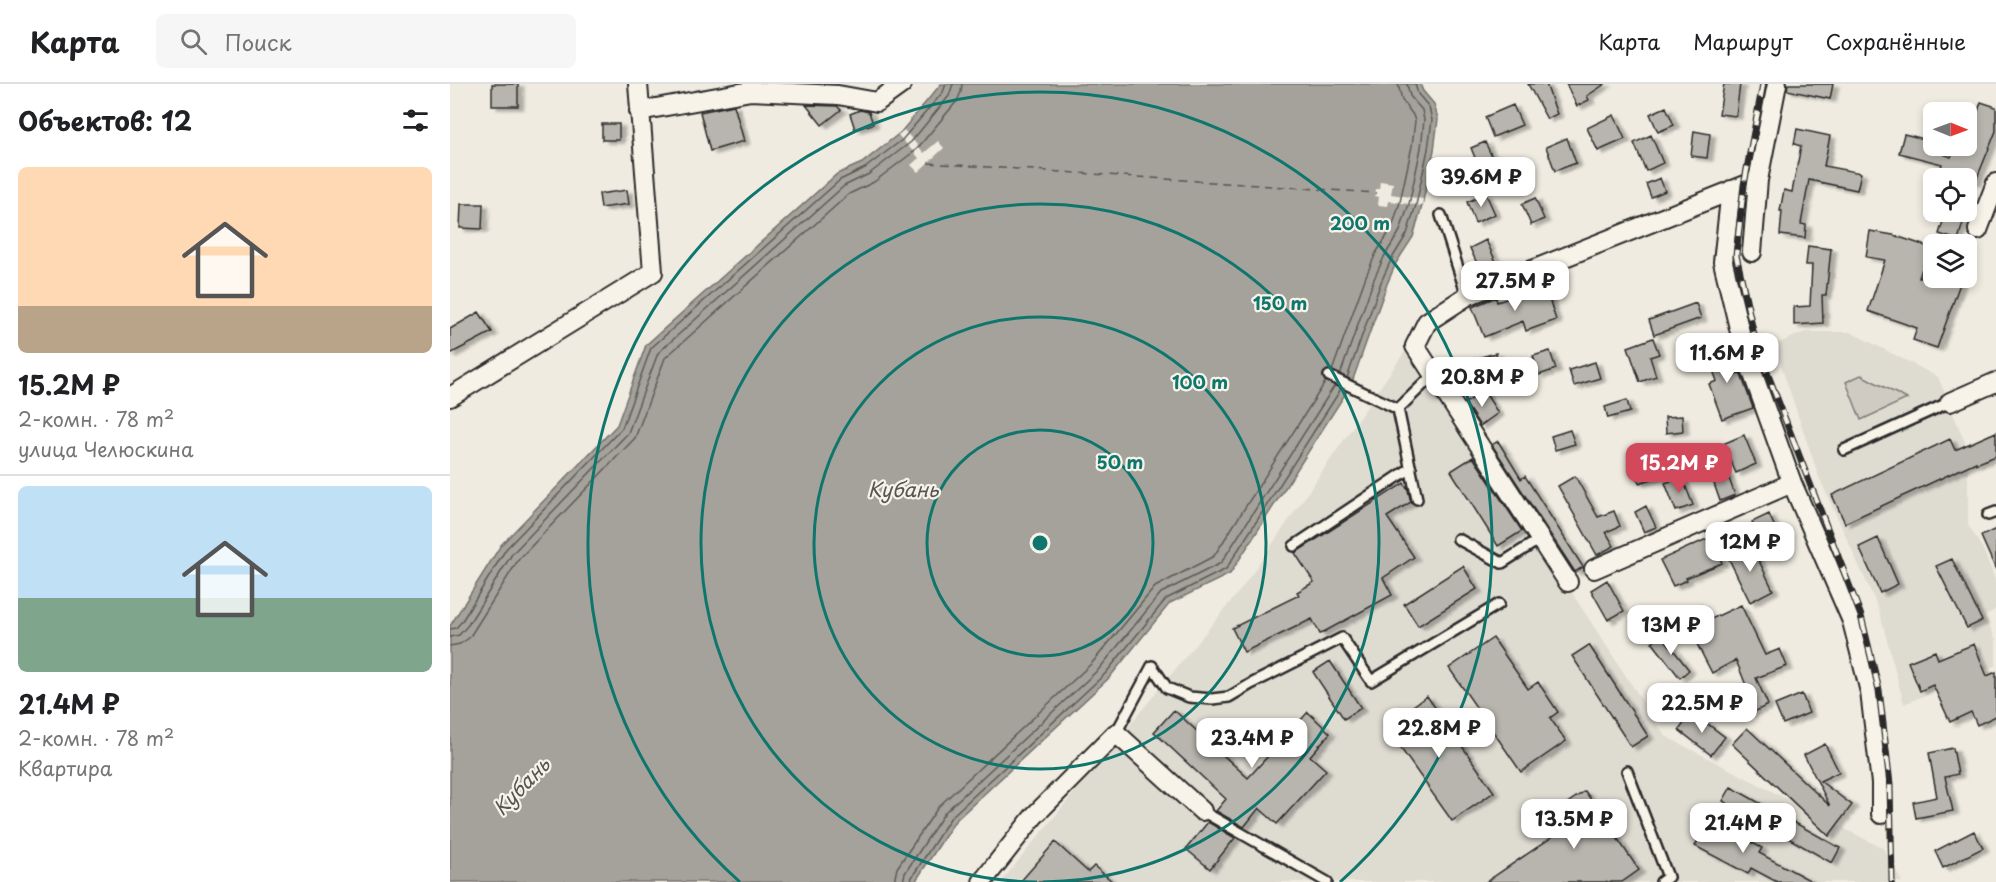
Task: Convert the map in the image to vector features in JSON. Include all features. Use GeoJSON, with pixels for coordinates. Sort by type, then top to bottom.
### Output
{"type":"FeatureCollection","features":[{"type":"Feature","properties":{"kind":"street"},"geometry":{"type":"LineString","coordinates":[[450,397],[653,272],[638,84]]}},
{"type":"Feature","properties":{"kind":"street"},"geometry":{"type":"LineString","coordinates":[[639,111],[751,91],[838,95],[877,102],[902,84]]}},
{"type":"Feature","properties":{"kind":"street"},"geometry":{"type":"LineString","coordinates":[[1752,252],[1758,180],[1777,84]]}},
{"type":"Feature","properties":{"kind":"street"},"geometry":{"type":"LineString","coordinates":[[1568,582],[1415,346],[1427,322],[1467,296],[1758,180]]}},
{"type":"Feature","properties":{"kind":"street"},"geometry":{"type":"LineString","coordinates":[[1978,230],[1996,183]]}},
{"type":"Feature","properties":{"kind":"street"},"geometry":{"type":"LineString","coordinates":[[1731,190],[1723,262],[1744,349],[1792,483],[1852,621],[1870,692],[1881,783],[1881,814]]}},
{"type":"Feature","properties":{"kind":"street"},"geometry":{"type":"LineString","coordinates":[[1950,402],[1996,382]]}},
{"type":"Feature","properties":{"kind":"street"},"geometry":{"type":"LineString","coordinates":[[1594,569],[1792,483]]}},
{"type":"Feature","properties":{"kind":"street"},"geometry":{"type":"LineString","coordinates":[[982,882],[1035,816],[1116,733],[1202,812]]}},
{"type":"Feature","properties":{"kind":"lane"},"geometry":{"type":"LineString","coordinates":[[1441,216],[1467,296]]}},
{"type":"Feature","properties":{"kind":"lane"},"geometry":{"type":"LineString","coordinates":[[1398,409],[1434,374]]}},
{"type":"Feature","properties":{"kind":"lane"},"geometry":{"type":"LineString","coordinates":[[1329,376],[1398,409]]}},
{"type":"Feature","properties":{"kind":"lane"},"geometry":{"type":"LineString","coordinates":[[1844,450],[1950,402]]}},
{"type":"Feature","properties":{"kind":"lane"},"geometry":{"type":"LineString","coordinates":[[1398,409],[1418,499]]}},
{"type":"Feature","properties":{"kind":"lane"},"geometry":{"type":"LineString","coordinates":[[1294,546],[1411,468]]}},
{"type":"Feature","properties":{"kind":"lane"},"geometry":{"type":"LineString","coordinates":[[1458,539],[1502,563],[1540,539]]}},
{"type":"Feature","properties":{"kind":"lane"},"geometry":{"type":"LineString","coordinates":[[1116,733],[1152,666],[1167,688],[1190,697],[1229,698],[1251,684],[1342,638],[1371,681],[1499,604]]}},
{"type":"Feature","properties":{"kind":"lane"},"geometry":{"type":"LineString","coordinates":[[1627,771],[1668,877],[1661,882]]}},
{"type":"Feature","properties":{"kind":"lane"},"geometry":{"type":"LineString","coordinates":[[1202,812],[1327,882]]}},
{"type":"Feature","properties":{"kind":"shaded area"},"geometry":{"type":"Polygon","coordinates":[[[1805,332],[1850,332],[1938,377],[1968,450],[1968,525],[1983,549],[1996,582],[1996,609],[1985,616],[1996,640],[1996,665],[1904,704],[1879,610],[1819,477],[1774,345],[1805,332]]]}},
{"type":"Feature","properties":{"kind":"shaded area"},"geometry":{"type":"Polygon","coordinates":[[[1410,344],[1665,736],[1884,849],[1902,882],[1001,882],[1242,588],[1410,344]]]}},
{"type":"Feature","properties":{"kind":"shaded area"},"geometry":{"type":"Polygon","coordinates":[[[1861,375],[1907,399],[1861,420],[1846,382],[1861,375]]]}},
{"type":"Feature","properties":{"kind":"water","name":"Кубань"},"geometry":{"type":"Polygon","coordinates":[[[941,84],[1420,84],[1434,104],[1438,119],[1422,206],[1413,237],[1396,263],[1387,284],[1351,385],[1230,574],[1170,603],[1109,678],[955,821],[915,882],[450,882],[450,626],[501,545],[617,425],[646,345],[837,174],[862,163],[901,132],[941,84]]]}},
{"type":"Feature","properties":{"kind":"pier"},"geometry":{"type":"Polygon","coordinates":[[[904,130],[924,153],[938,141],[944,148],[918,172],[911,165],[919,158],[898,135],[904,130]]]}},
{"type":"Feature","properties":{"kind":"pier"},"geometry":{"type":"Polygon","coordinates":[[[1380,181],[1393,183],[1391,194],[1423,199],[1422,206],[1389,201],[1388,206],[1378,205],[1379,197],[1375,196],[1380,181]]]}},
{"type":"Feature","properties":{"kind":"building"},"geometry":{"type":"Polygon","coordinates":[[[492,84],[518,84],[518,106],[492,106],[492,84]]]}},
{"type":"Feature","properties":{"kind":"building"},"geometry":{"type":"Polygon","coordinates":[[[1528,84],[1546,84],[1557,114],[1547,119],[1528,84]]]}},
{"type":"Feature","properties":{"kind":"building"},"geometry":{"type":"Polygon","coordinates":[[[1566,84],[1605,84],[1587,96],[1589,100],[1577,106],[1566,84]]]}},
{"type":"Feature","properties":{"kind":"building"},"geometry":{"type":"Polygon","coordinates":[[[1724,84],[1740,84],[1736,116],[1719,114],[1724,84]]]}},
{"type":"Feature","properties":{"kind":"building"},"geometry":{"type":"Polygon","coordinates":[[[1788,84],[1833,84],[1830,99],[1787,90],[1788,84]]]}},
{"type":"Feature","properties":{"kind":"building"},"geometry":{"type":"Polygon","coordinates":[[[1981,102],[1996,107],[1996,131],[1977,178],[1977,168],[1941,168],[1942,164],[1899,153],[1904,134],[1923,139],[1923,156],[1977,156],[1977,114],[1981,102]]]}},
{"type":"Feature","properties":{"kind":"building"},"geometry":{"type":"Polygon","coordinates":[[[734,105],[744,141],[710,151],[700,112],[734,105]]]}},
{"type":"Feature","properties":{"kind":"building"},"geometry":{"type":"Polygon","coordinates":[[[806,105],[837,106],[841,110],[822,125],[806,105]]]}},
{"type":"Feature","properties":{"kind":"building"},"geometry":{"type":"Polygon","coordinates":[[[1513,105],[1522,125],[1493,137],[1485,117],[1513,105]]]}},
{"type":"Feature","properties":{"kind":"building"},"geometry":{"type":"Polygon","coordinates":[[[1666,107],[1674,125],[1658,132],[1650,114],[1666,107]]]}},
{"type":"Feature","properties":{"kind":"building"},"geometry":{"type":"Polygon","coordinates":[[[860,110],[869,112],[873,124],[855,129],[850,114],[860,110]]]}},
{"type":"Feature","properties":{"kind":"building"},"geometry":{"type":"Polygon","coordinates":[[[1614,115],[1625,139],[1598,151],[1587,128],[1614,115]]]}},
{"type":"Feature","properties":{"kind":"building"},"geometry":{"type":"Polygon","coordinates":[[[602,124],[619,124],[619,140],[602,140],[602,124]]]}},
{"type":"Feature","properties":{"kind":"building"},"geometry":{"type":"Polygon","coordinates":[[[1797,129],[1830,136],[1824,166],[1861,173],[1857,190],[1809,180],[1801,224],[1806,225],[1805,238],[1780,235],[1782,211],[1780,211],[1784,190],[1792,192],[1801,146],[1794,144],[1797,129]]]}},
{"type":"Feature","properties":{"kind":"building"},"geometry":{"type":"Polygon","coordinates":[[[1694,131],[1710,134],[1707,158],[1691,156],[1694,131]]]}},
{"type":"Feature","properties":{"kind":"building"},"geometry":{"type":"Polygon","coordinates":[[[1651,135],[1663,163],[1646,171],[1634,143],[1651,135]]]}},
{"type":"Feature","properties":{"kind":"building"},"geometry":{"type":"Polygon","coordinates":[[[1567,138],[1576,163],[1555,171],[1546,147],[1567,138]]]}},
{"type":"Feature","properties":{"kind":"building"},"geometry":{"type":"Polygon","coordinates":[[[1485,142],[1493,159],[1478,165],[1471,148],[1485,142]]]}},
{"type":"Feature","properties":{"kind":"building"},"geometry":{"type":"Polygon","coordinates":[[[1660,178],[1665,191],[1651,197],[1646,184],[1660,178]]]}},
{"type":"Feature","properties":{"kind":"building"},"geometry":{"type":"Polygon","coordinates":[[[627,190],[629,204],[601,208],[599,194],[627,190]]]}},
{"type":"Feature","properties":{"kind":"building"},"geometry":{"type":"Polygon","coordinates":[[[1486,194],[1495,214],[1475,223],[1467,202],[1486,194]]]}},
{"type":"Feature","properties":{"kind":"building"},"geometry":{"type":"Polygon","coordinates":[[[1535,198],[1544,219],[1531,225],[1522,204],[1535,198]]]}},
{"type":"Feature","properties":{"kind":"building"},"geometry":{"type":"Polygon","coordinates":[[[461,204],[483,204],[482,229],[460,228],[461,204]]]}},
{"type":"Feature","properties":{"kind":"building"},"geometry":{"type":"Polygon","coordinates":[[[1943,222],[1963,222],[1960,234],[1939,234],[1943,222]]]}},
{"type":"Feature","properties":{"kind":"building"},"geometry":{"type":"Polygon","coordinates":[[[1870,231],[1893,235],[1923,245],[1923,266],[1919,278],[1923,278],[1923,288],[1958,288],[1937,348],[1913,340],[1917,328],[1868,311],[1885,260],[1866,257],[1870,231]]]}},
{"type":"Feature","properties":{"kind":"building"},"geometry":{"type":"Polygon","coordinates":[[[1486,240],[1496,262],[1480,270],[1470,248],[1486,240]]]}},
{"type":"Feature","properties":{"kind":"building"},"geometry":{"type":"Polygon","coordinates":[[[1808,246],[1831,249],[1826,295],[1822,295],[1823,323],[1794,325],[1794,307],[1810,306],[1812,265],[1806,265],[1808,246]]]}},
{"type":"Feature","properties":{"kind":"building"},"geometry":{"type":"Polygon","coordinates":[[[1545,286],[1556,320],[1526,331],[1523,321],[1484,337],[1472,307],[1496,297],[1497,302],[1545,286]]]}},
{"type":"Feature","properties":{"kind":"building"},"geometry":{"type":"Polygon","coordinates":[[[1696,303],[1701,318],[1654,335],[1649,320],[1696,303]]]}},
{"type":"Feature","properties":{"kind":"building"},"geometry":{"type":"Polygon","coordinates":[[[479,312],[492,332],[450,354],[450,329],[479,312]]]}},
{"type":"Feature","properties":{"kind":"building"},"geometry":{"type":"Polygon","coordinates":[[[1653,338],[1659,354],[1650,357],[1656,376],[1640,382],[1628,347],[1653,338]]]}},
{"type":"Feature","properties":{"kind":"building"},"geometry":{"type":"Polygon","coordinates":[[[1723,343],[1734,375],[1740,372],[1753,408],[1722,419],[1709,384],[1717,381],[1705,349],[1723,343]]]}},
{"type":"Feature","properties":{"kind":"building"},"geometry":{"type":"Polygon","coordinates":[[[1550,351],[1556,369],[1539,375],[1533,356],[1550,351]]]}},
{"type":"Feature","properties":{"kind":"building"},"geometry":{"type":"Polygon","coordinates":[[[1496,353],[1501,371],[1463,381],[1458,363],[1496,353]]]}},
{"type":"Feature","properties":{"kind":"building"},"geometry":{"type":"Polygon","coordinates":[[[1595,362],[1600,378],[1574,386],[1569,370],[1595,362]]]}},
{"type":"Feature","properties":{"kind":"building"},"geometry":{"type":"Polygon","coordinates":[[[1484,391],[1498,413],[1480,426],[1465,403],[1484,391]]]}},
{"type":"Feature","properties":{"kind":"building"},"geometry":{"type":"Polygon","coordinates":[[[1627,400],[1630,412],[1608,418],[1605,407],[1627,400]]]}},
{"type":"Feature","properties":{"kind":"building"},"geometry":{"type":"Polygon","coordinates":[[[1682,416],[1683,431],[1666,433],[1665,417],[1682,416]]]}},
{"type":"Feature","properties":{"kind":"building"},"geometry":{"type":"Polygon","coordinates":[[[1570,430],[1575,444],[1555,450],[1551,436],[1570,430]]]}},
{"type":"Feature","properties":{"kind":"building"},"geometry":{"type":"Polygon","coordinates":[[[1996,432],[1996,456],[1976,464],[1976,462],[1845,523],[1832,495],[1950,439],[1955,450],[1996,432]]]}},
{"type":"Feature","properties":{"kind":"building"},"geometry":{"type":"Polygon","coordinates":[[[1744,435],[1756,464],[1736,473],[1723,444],[1744,435]]]}},
{"type":"Feature","properties":{"kind":"building"},"geometry":{"type":"Polygon","coordinates":[[[1498,441],[1521,479],[1525,476],[1583,567],[1575,572],[1492,445],[1498,441]]]}},
{"type":"Feature","properties":{"kind":"building"},"geometry":{"type":"Polygon","coordinates":[[[1658,453],[1665,475],[1639,483],[1633,460],[1658,453]]]}},
{"type":"Feature","properties":{"kind":"building"},"geometry":{"type":"Polygon","coordinates":[[[1473,457],[1522,531],[1498,546],[1451,471],[1473,457]]]}},
{"type":"Feature","properties":{"kind":"building"},"geometry":{"type":"Polygon","coordinates":[[[1727,473],[1735,495],[1720,501],[1712,478],[1727,473]]]}},
{"type":"Feature","properties":{"kind":"building"},"geometry":{"type":"Polygon","coordinates":[[[1575,476],[1598,517],[1614,511],[1620,526],[1606,532],[1614,546],[1597,555],[1558,486],[1575,476]]]}},
{"type":"Feature","properties":{"kind":"building"},"geometry":{"type":"Polygon","coordinates":[[[1682,477],[1693,505],[1676,511],[1665,483],[1682,477]]]}},
{"type":"Feature","properties":{"kind":"building"},"geometry":{"type":"Polygon","coordinates":[[[1404,483],[1411,502],[1387,517],[1414,557],[1383,578],[1392,595],[1320,634],[1312,619],[1244,652],[1232,628],[1299,595],[1297,592],[1314,582],[1295,553],[1404,483]]]}},
{"type":"Feature","properties":{"kind":"building"},"geometry":{"type":"Polygon","coordinates":[[[1646,506],[1656,527],[1644,532],[1635,512],[1646,506]]]}},
{"type":"Feature","properties":{"kind":"building"},"geometry":{"type":"Polygon","coordinates":[[[1769,514],[1776,530],[1760,538],[1752,522],[1769,514]]]}},
{"type":"Feature","properties":{"kind":"building"},"geometry":{"type":"Polygon","coordinates":[[[1996,529],[1996,570],[1981,536],[1996,529]]]}},
{"type":"Feature","properties":{"kind":"building"},"geometry":{"type":"Polygon","coordinates":[[[1711,537],[1722,563],[1673,586],[1660,560],[1711,537]]]}},
{"type":"Feature","properties":{"kind":"building"},"geometry":{"type":"Polygon","coordinates":[[[1878,538],[1898,584],[1880,593],[1859,547],[1878,538]]]}},
{"type":"Feature","properties":{"kind":"building"},"geometry":{"type":"Polygon","coordinates":[[[1751,544],[1773,590],[1750,602],[1727,555],[1751,544]]]}},
{"type":"Feature","properties":{"kind":"building"},"geometry":{"type":"Polygon","coordinates":[[[1952,559],[1982,621],[1967,628],[1936,566],[1952,559]]]}},
{"type":"Feature","properties":{"kind":"building"},"geometry":{"type":"Polygon","coordinates":[[[1463,566],[1477,589],[1418,626],[1404,604],[1463,566]]]}},
{"type":"Feature","properties":{"kind":"building"},"geometry":{"type":"Polygon","coordinates":[[[1607,580],[1624,611],[1608,620],[1591,590],[1607,580]]]}},
{"type":"Feature","properties":{"kind":"building"},"geometry":{"type":"Polygon","coordinates":[[[1701,605],[1709,620],[1741,605],[1765,655],[1780,649],[1787,666],[1756,678],[1768,705],[1750,714],[1742,696],[1749,693],[1736,660],[1712,673],[1682,615],[1701,605]]]}},
{"type":"Feature","properties":{"kind":"building"},"geometry":{"type":"Polygon","coordinates":[[[1661,634],[1689,670],[1680,678],[1652,642],[1661,634]]]}},
{"type":"Feature","properties":{"kind":"building"},"geometry":{"type":"Polygon","coordinates":[[[1493,638],[1528,689],[1538,682],[1558,712],[1550,718],[1566,741],[1521,772],[1449,668],[1493,638]]]}},
{"type":"Feature","properties":{"kind":"building"},"geometry":{"type":"Polygon","coordinates":[[[1974,644],[1987,676],[1996,672],[1996,716],[1977,725],[1971,712],[1950,722],[1933,685],[1920,691],[1908,662],[1935,651],[1938,659],[1974,644]]]}},
{"type":"Feature","properties":{"kind":"building"},"geometry":{"type":"Polygon","coordinates":[[[1589,645],[1648,736],[1631,747],[1572,656],[1589,645]]]}},
{"type":"Feature","properties":{"kind":"building"},"geometry":{"type":"Polygon","coordinates":[[[1330,661],[1361,708],[1344,719],[1313,672],[1330,661]]]}},
{"type":"Feature","properties":{"kind":"building"},"geometry":{"type":"Polygon","coordinates":[[[1802,694],[1809,713],[1783,724],[1775,705],[1802,694]]]}},
{"type":"Feature","properties":{"kind":"building"},"geometry":{"type":"Polygon","coordinates":[[[1427,696],[1494,792],[1452,821],[1385,726],[1427,696]]]}},
{"type":"Feature","properties":{"kind":"building"},"geometry":{"type":"Polygon","coordinates":[[[1174,710],[1248,778],[1308,712],[1330,733],[1310,756],[1326,770],[1277,824],[1259,808],[1244,827],[1216,811],[1226,799],[1154,732],[1174,710]]]}},
{"type":"Feature","properties":{"kind":"building"},"geometry":{"type":"Polygon","coordinates":[[[1692,712],[1725,737],[1711,755],[1679,730],[1692,712]]]}},
{"type":"Feature","properties":{"kind":"building"},"geometry":{"type":"Polygon","coordinates":[[[1747,728],[1830,806],[1804,755],[1825,744],[1839,772],[1820,781],[1852,805],[1829,836],[1732,744],[1747,728]]]}},
{"type":"Feature","properties":{"kind":"building"},"geometry":{"type":"Polygon","coordinates":[[[1953,748],[1958,774],[1945,777],[1953,811],[1916,818],[1913,802],[1937,797],[1929,753],[1953,748]]]}},
{"type":"Feature","properties":{"kind":"building"},"geometry":{"type":"Polygon","coordinates":[[[1731,787],[1840,848],[1832,863],[1723,801],[1731,787]]]}},
{"type":"Feature","properties":{"kind":"building"},"geometry":{"type":"Polygon","coordinates":[[[1585,791],[1639,870],[1622,882],[1486,882],[1552,837],[1541,821],[1585,791]]]}},
{"type":"Feature","properties":{"kind":"building"},"geometry":{"type":"Polygon","coordinates":[[[1709,820],[1762,848],[1759,853],[1813,882],[1777,882],[1751,868],[1748,874],[1695,846],[1709,820]]]}},
{"type":"Feature","properties":{"kind":"building"},"geometry":{"type":"Polygon","coordinates":[[[1208,822],[1235,838],[1210,869],[1186,849],[1208,822]]]}},
{"type":"Feature","properties":{"kind":"building"},"geometry":{"type":"Polygon","coordinates":[[[1974,831],[1983,848],[1943,868],[1935,851],[1974,831]]]}},
{"type":"Feature","properties":{"kind":"building"},"geometry":{"type":"Polygon","coordinates":[[[1055,842],[1088,872],[1094,866],[1113,882],[1020,882],[1055,842]]]}},
{"type":"Feature","properties":{"kind":"ferry route"},"geometry":{"type":"LineString","coordinates":[[928,163],[1376,193]]}},
{"type":"Feature","properties":{"kind":"railway"},"geometry":{"type":"LineString","coordinates":[[1763,84],[1744,185],[1736,255],[1756,344],[1861,616],[1879,690],[1890,784],[1892,882]]}}]}
